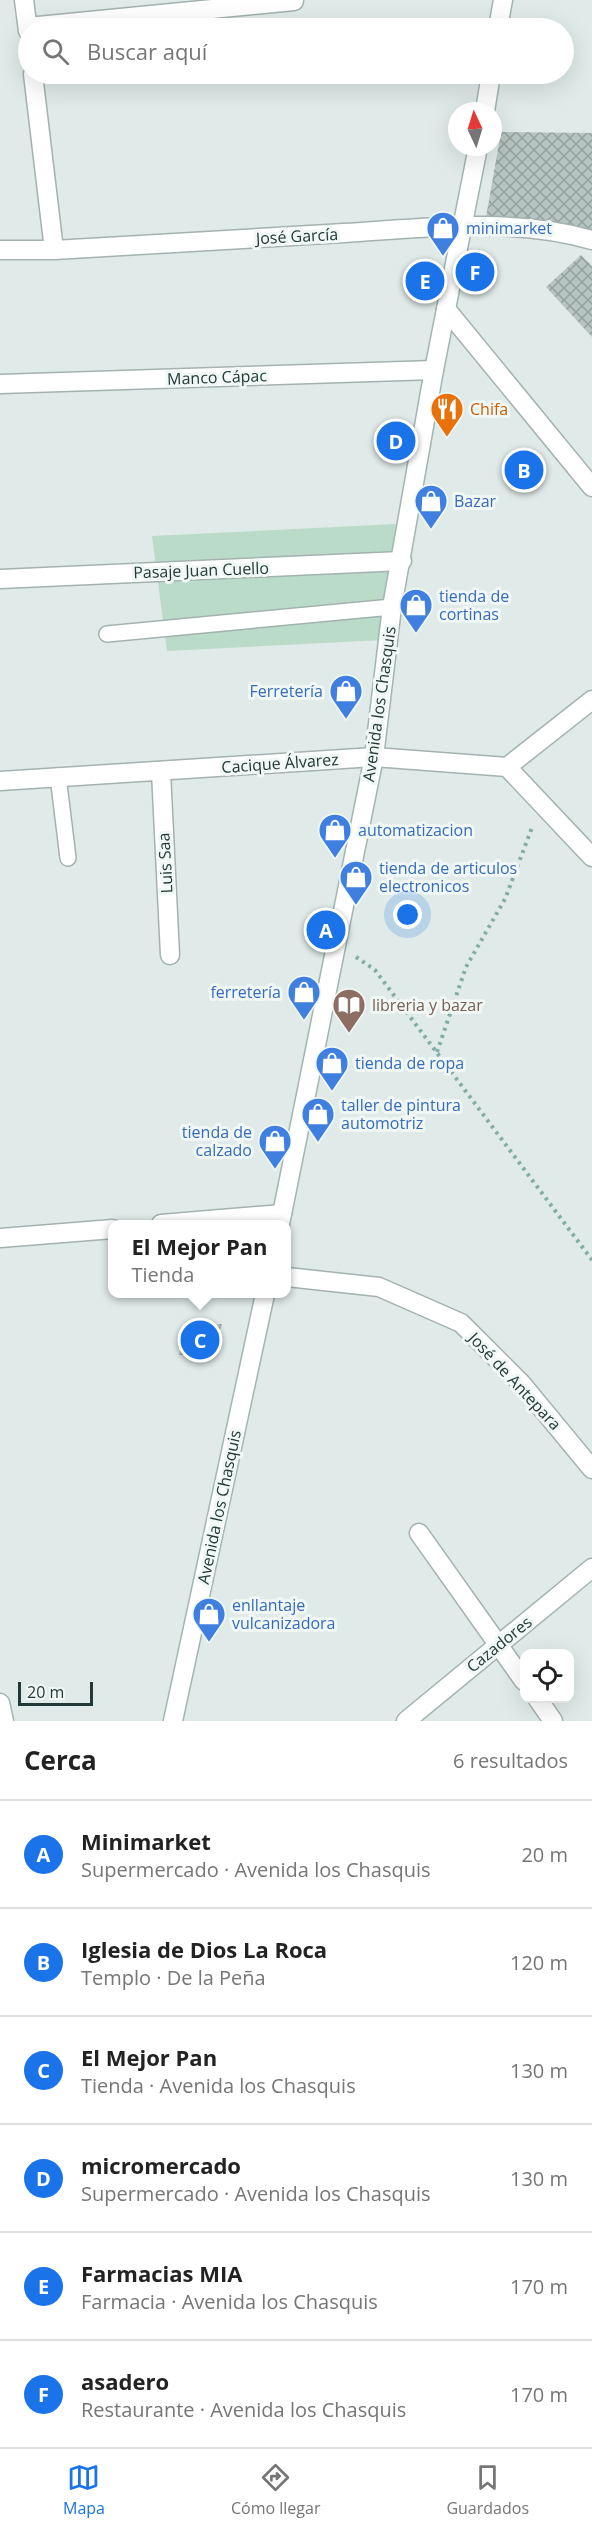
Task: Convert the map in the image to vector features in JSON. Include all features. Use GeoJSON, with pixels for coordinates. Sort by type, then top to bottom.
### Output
{"type":"FeatureCollection","features":[{"type":"Feature","properties":{"kind":"street"},"geometry":{"type":"LineString","coordinates":[[24,0],[26,18]]}},
{"type":"Feature","properties":{"kind":"street"},"geometry":{"type":"LineString","coordinates":[[500,18],[503,0]]}},
{"type":"Feature","properties":{"kind":"street"},"geometry":{"type":"LineString","coordinates":[[136,18],[294,2]]}},
{"type":"Feature","properties":{"kind":"street"},"geometry":{"type":"LineString","coordinates":[[34,84],[54,250]]}},
{"type":"Feature","properties":{"kind":"street"},"geometry":{"type":"LineString","coordinates":[[486,102],[489,84]]}},
{"type":"Feature","properties":{"kind":"street","name":"Avenida los Chasquis"},"geometry":{"type":"LineString","coordinates":[[281,1219],[338,945],[374,757],[392,607],[402,561],[434,370],[476,156]]}},
{"type":"Feature","properties":{"kind":"street","name":"José García"},"geometry":{"type":"LineString","coordinates":[[0,250],[54,250],[463,226],[532,229],[568,233],[592,240]]}},
{"type":"Feature","properties":{"kind":"street"},"geometry":{"type":"LineString","coordinates":[[446,309],[592,487]]}},
{"type":"Feature","properties":{"kind":"street","name":"Manco Cápac"},"geometry":{"type":"LineString","coordinates":[[0,384],[434,370]]}},
{"type":"Feature","properties":{"kind":"street","name":"Pasaje Juan Cuello"},"geometry":{"type":"LineString","coordinates":[[0,579],[402,561]]}},
{"type":"Feature","properties":{"kind":"street"},"geometry":{"type":"LineString","coordinates":[[592,700],[507,767],[592,857]]}},
{"type":"Feature","properties":{"kind":"street","name":"Cacique Álvarez"},"geometry":{"type":"LineString","coordinates":[[0,781],[374,757],[507,767]]}},
{"type":"Feature","properties":{"kind":"street","name":"Luis Saa"},"geometry":{"type":"LineString","coordinates":[[161,772],[170,955]]}},
{"type":"Feature","properties":{"kind":"street"},"geometry":{"type":"LineString","coordinates":[[257,1220],[281,1219]]}},
{"type":"Feature","properties":{"kind":"street"},"geometry":{"type":"LineString","coordinates":[[0,1238],[108,1228]]}},
{"type":"Feature","properties":{"kind":"street","name":"José de Antepara"},"geometry":{"type":"LineString","coordinates":[[291,1277],[379,1287],[461,1323],[521,1383],[592,1468]]}},
{"type":"Feature","properties":{"kind":"street","name":"Avenida los Chasquis"},"geometry":{"type":"LineString","coordinates":[[175,1719],[264,1298]]}},
{"type":"Feature","properties":{"kind":"street"},"geometry":{"type":"LineString","coordinates":[[419,1533],[520,1674]]}},
{"type":"Feature","properties":{"kind":"street","name":"Cazadores"},"geometry":{"type":"LineString","coordinates":[[406,1721],[592,1568]]}},
{"type":"Feature","properties":{"kind":"street"},"geometry":{"type":"LineString","coordinates":[[0,1703],[4,1721]]}},
{"type":"Feature","properties":{"kind":"street"},"geometry":{"type":"LineString","coordinates":[[540,1703],[553,1721]]}},
{"type":"Feature","properties":{"kind":"lane"},"geometry":{"type":"LineString","coordinates":[[107,634],[392,607]]}},
{"type":"Feature","properties":{"kind":"lane"},"geometry":{"type":"LineString","coordinates":[[58,776],[68,858]]}},
{"type":"Feature","properties":{"kind":"path"},"geometry":{"type":"LineString","coordinates":[[437,1052],[466,967],[505,900],[540,804]]}},
{"type":"Feature","properties":{"kind":"path"},"geometry":{"type":"LineString","coordinates":[[338,945],[375,970],[592,1260]]}},
{"type":"Feature","properties":{"kind":"green space"},"geometry":{"type":"Polygon","coordinates":[[[396,524],[383,640],[167,651],[152,536],[396,524]]]}},
{"type":"Feature","properties":{"kind":"building"},"geometry":{"type":"Polygon","coordinates":[[[502,132],[592,133],[592,230],[486,217],[497,156],[502,156],[502,132]]]}},
{"type":"Feature","properties":{"kind":"building"},"geometry":{"type":"Polygon","coordinates":[[[581,255],[592,266],[592,337],[546,287],[581,255]]]}},
{"type":"Feature","properties":{"kind":"building"},"geometry":{"type":"Polygon","coordinates":[[[222,1324],[212,1354],[179,1355],[188,1326],[222,1324]]]}},
{"type":"Feature","properties":{"kind":"place","name":"minimarket"},"geometry":{"type":"Point","coordinates":[443,257]}},
{"type":"Feature","properties":{"kind":"place","name":"asadero"},"geometry":{"type":"Point","coordinates":[475,272]}},
{"type":"Feature","properties":{"kind":"place","name":"Farmacias MIA"},"geometry":{"type":"Point","coordinates":[425,281]}},
{"type":"Feature","properties":{"kind":"place","name":"Chifa"},"geometry":{"type":"Point","coordinates":[447,438]}},
{"type":"Feature","properties":{"kind":"place","name":"micromercado"},"geometry":{"type":"Point","coordinates":[396,441]}},
{"type":"Feature","properties":{"kind":"place","name":"Iglesia de Dios La Roca"},"geometry":{"type":"Point","coordinates":[524,470]}},
{"type":"Feature","properties":{"kind":"place","name":"Bazar"},"geometry":{"type":"Point","coordinates":[431,530]}},
{"type":"Feature","properties":{"kind":"place","name":"tienda de cortinas"},"geometry":{"type":"Point","coordinates":[416,634]}},
{"type":"Feature","properties":{"kind":"place","name":"Ferretería"},"geometry":{"type":"Point","coordinates":[346,720]}},
{"type":"Feature","properties":{"kind":"place","name":"automatizacion"},"geometry":{"type":"Point","coordinates":[335,859]}},
{"type":"Feature","properties":{"kind":"place","name":"tienda de articulos electronicos"},"geometry":{"type":"Point","coordinates":[356,906]}},
{"type":"Feature","properties":{"kind":"place","name":"Minimarket"},"geometry":{"type":"Point","coordinates":[326,930]}},
{"type":"Feature","properties":{"kind":"place","name":"ferretería"},"geometry":{"type":"Point","coordinates":[304,1021]}},
{"type":"Feature","properties":{"kind":"place","name":"libreria y bazar"},"geometry":{"type":"Point","coordinates":[349,1034]}},
{"type":"Feature","properties":{"kind":"place","name":"tienda de ropa"},"geometry":{"type":"Point","coordinates":[332,1092]}},
{"type":"Feature","properties":{"kind":"place","name":"taller de pintura automotriz"},"geometry":{"type":"Point","coordinates":[318,1143]}},
{"type":"Feature","properties":{"kind":"place","name":"tienda de calzado"},"geometry":{"type":"Point","coordinates":[275,1170]}},
{"type":"Feature","properties":{"kind":"place","name":"El Mejor Pan"},"geometry":{"type":"Point","coordinates":[200,1340]}},
{"type":"Feature","properties":{"kind":"place","name":"enllantaje vulcanizadora"},"geometry":{"type":"Point","coordinates":[209,1643]}}]}
